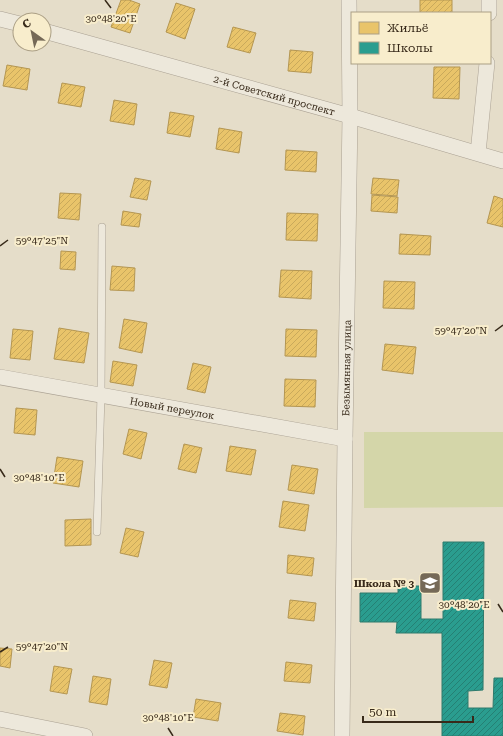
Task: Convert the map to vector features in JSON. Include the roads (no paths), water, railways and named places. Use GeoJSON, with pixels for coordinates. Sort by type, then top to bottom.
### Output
{"type":"FeatureCollection","features":[{"type":"Feature","properties":{"kind":"street","name":"Безымянная улица"},"geometry":{"type":"LineString","coordinates":[[342,736],[350,116],[349,0]]}},
{"type":"Feature","properties":{"kind":"street"},"geometry":{"type":"LineString","coordinates":[[489,0],[489,12]]}},
{"type":"Feature","properties":{"kind":"street"},"geometry":{"type":"LineString","coordinates":[[0,19],[12,22]]}},
{"type":"Feature","properties":{"kind":"street","name":"2-й Советский проспект"},"geometry":{"type":"LineString","coordinates":[[52,33],[350,116],[503,161]]}},
{"type":"Feature","properties":{"kind":"street"},"geometry":{"type":"LineString","coordinates":[[478,153],[487,64]]}},
{"type":"Feature","properties":{"kind":"street","name":"Новый переулок"},"geometry":{"type":"LineString","coordinates":[[0,377],[345,438]]}},
{"type":"Feature","properties":{"kind":"street"},"geometry":{"type":"LineString","coordinates":[[0,719],[85,736]]}},
{"type":"Feature","properties":{"kind":"lane"},"geometry":{"type":"LineString","coordinates":[[97,532],[101,395],[102,227]]}},
{"type":"Feature","properties":{"kind":"place","name":"Школа № 3"},"geometry":{"type":"Point","coordinates":[430,583]}}]}
